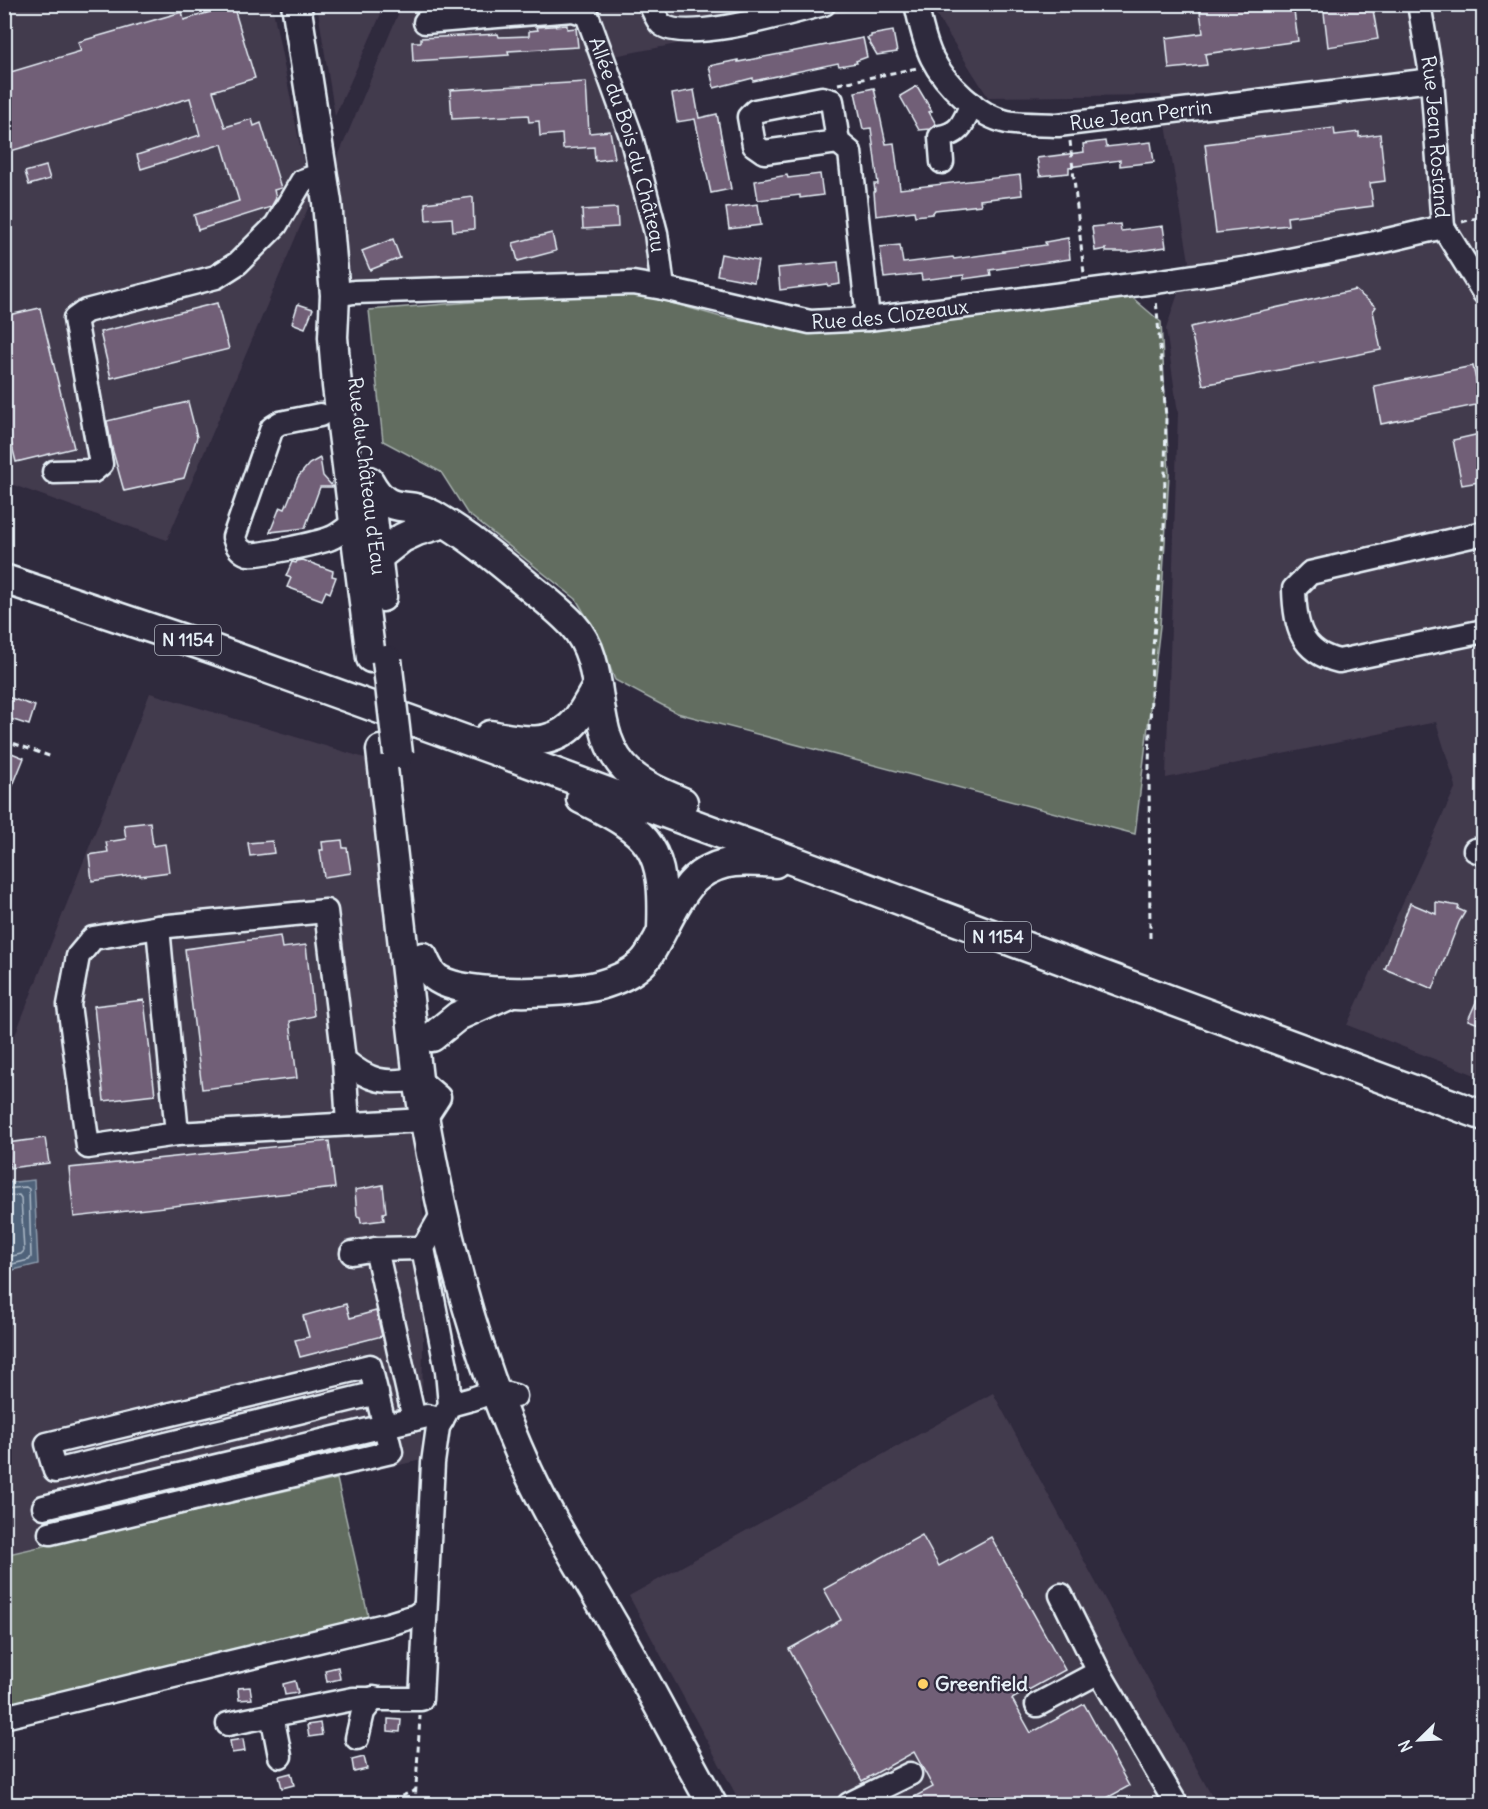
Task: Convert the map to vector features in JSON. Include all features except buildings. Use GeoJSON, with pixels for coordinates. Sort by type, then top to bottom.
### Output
{"type":"FeatureCollection","features":[{"type":"Feature","properties":{"kind":"main road","name":"Rue du Château d'Eau"},"geometry":{"type":"LineString","coordinates":[[296,4],[327,202],[335,295],[334,347],[379,528],[379,659]]}},
{"type":"Feature","properties":{"kind":"main road","name":"Rue du Château d'Eau"},"geometry":{"type":"LineString","coordinates":[[335,295],[348,337],[356,379],[369,482],[382,500],[379,528],[379,659]]}},
{"type":"Feature","properties":{"kind":"main road"},"geometry":{"type":"LineString","coordinates":[[379,528],[417,531],[445,523],[484,549],[573,624],[592,656],[606,739],[615,758],[631,774],[652,788],[713,816],[722,834]]}},
{"type":"Feature","properties":{"kind":"main road","name":"N 1154"},"geometry":{"type":"LineString","coordinates":[[4,579],[199,644],[502,753],[1484,1116]]}},
{"type":"Feature","properties":{"kind":"main road"},"geometry":{"type":"LineString","coordinates":[[379,659],[390,752],[429,996],[414,1100],[470,1320],[505,1386],[614,1625],[712,1804]]}},
{"type":"Feature","properties":{"kind":"main road"},"geometry":{"type":"LineString","coordinates":[[453,736],[490,735],[520,741],[541,741],[556,736],[572,725],[597,687]]}},
{"type":"Feature","properties":{"kind":"main road"},"geometry":{"type":"LineString","coordinates":[[390,752],[429,996],[432,1037],[414,1100],[456,1202],[505,1386]]}},
{"type":"Feature","properties":{"kind":"main road"},"geometry":{"type":"LineString","coordinates":[[502,753],[529,775],[618,817],[640,833],[657,859],[663,901],[662,932]]}},
{"type":"Feature","properties":{"kind":"main road"},"geometry":{"type":"LineString","coordinates":[[429,996],[599,986],[626,975],[643,964],[688,886],[700,874],[736,861],[804,865]]}},
{"type":"Feature","properties":{"kind":"main road"},"geometry":{"type":"LineString","coordinates":[[432,1037],[458,1016],[509,993]]}},
{"type":"Feature","properties":{"kind":"main road"},"geometry":{"type":"LineString","coordinates":[[429,996],[443,1015],[458,1016]]}},
{"type":"Feature","properties":{"kind":"street"},"geometry":{"type":"LineString","coordinates":[[650,4],[661,24],[673,30],[722,29],[824,4]]}},
{"type":"Feature","properties":{"kind":"street","name":"Rue Jean Perrin"},"geometry":{"type":"LineString","coordinates":[[916,4],[931,57],[937,65],[984,114],[1007,122],[1068,124],[1432,80]]}},
{"type":"Feature","properties":{"kind":"street","name":"Rue Jean Rostand"},"geometry":{"type":"LineString","coordinates":[[1419,4],[1432,80],[1443,227],[1484,293]]}},
{"type":"Feature","properties":{"kind":"street"},"geometry":{"type":"LineString","coordinates":[[425,22],[585,9]]}},
{"type":"Feature","properties":{"kind":"street","name":"Allée du Bois du Château"},"geometry":{"type":"LineString","coordinates":[[585,9],[630,134],[656,233],[663,288]]}},
{"type":"Feature","properties":{"kind":"street"},"geometry":{"type":"LineString","coordinates":[[838,142],[764,152],[754,145],[749,117],[755,111],[822,98],[832,101],[838,142],[850,152],[868,319]]}},
{"type":"Feature","properties":{"kind":"street"},"geometry":{"type":"LineString","coordinates":[[942,162],[940,137],[951,135],[960,128],[972,104]]}},
{"type":"Feature","properties":{"kind":"street"},"geometry":{"type":"LineString","coordinates":[[54,472],[93,471],[101,464],[75,319],[86,311],[216,277],[238,263],[276,225],[302,181],[322,174]]}},
{"type":"Feature","properties":{"kind":"street","name":"Rue des Clozeaux"},"geometry":{"type":"LineString","coordinates":[[335,295],[365,291],[633,284],[663,288],[810,322],[868,319],[1249,268],[1443,227]]}},
{"type":"Feature","properties":{"kind":"street"},"geometry":{"type":"LineString","coordinates":[[320,415],[280,423],[272,428],[234,537],[236,544],[241,551],[251,555],[303,546],[379,528]]}},
{"type":"Feature","properties":{"kind":"street"},"geometry":{"type":"LineString","coordinates":[[1484,533],[1310,573],[1294,589],[1295,610],[1303,639],[1322,657],[1339,661],[1484,631]]}},
{"type":"Feature","properties":{"kind":"street"},"geometry":{"type":"LineString","coordinates":[[348,1124],[344,1060],[326,911],[158,927],[93,938],[78,956],[69,1005],[88,1147],[177,1134],[348,1124],[414,1100]]}},
{"type":"Feature","properties":{"kind":"street"},"geometry":{"type":"LineString","coordinates":[[158,927],[177,1134]]}},
{"type":"Feature","properties":{"kind":"street"},"geometry":{"type":"LineString","coordinates":[[344,1060],[362,1075],[414,1100]]}},
{"type":"Feature","properties":{"kind":"street"},"geometry":{"type":"LineString","coordinates":[[228,1724],[353,1699],[422,1699],[433,1463],[438,1427],[446,1412],[447,1371],[423,1248],[442,1215]]}},
{"type":"Feature","properties":{"kind":"street"},"geometry":{"type":"LineString","coordinates":[[352,1253],[376,1249],[423,1248]]}},
{"type":"Feature","properties":{"kind":"street"},"geometry":{"type":"LineString","coordinates":[[376,1249],[414,1419]]}},
{"type":"Feature","properties":{"kind":"street"},"geometry":{"type":"LineString","coordinates":[[50,1533],[391,1452],[377,1393],[370,1366],[47,1444],[55,1471],[377,1393]]}},
{"type":"Feature","properties":{"kind":"street"},"geometry":{"type":"LineString","coordinates":[[44,1507],[446,1412],[505,1386]]}},
{"type":"Feature","properties":{"kind":"street"},"geometry":{"type":"LineString","coordinates":[[1062,1594],[1099,1672],[1176,1804]]}},
{"type":"Feature","properties":{"kind":"street"},"geometry":{"type":"LineString","coordinates":[[4,1717],[389,1624],[415,1616],[425,1609]]}},
{"type":"Feature","properties":{"kind":"street"},"geometry":{"type":"LineString","coordinates":[[1037,1705],[1099,1672]]}},
{"type":"Feature","properties":{"kind":"street"},"geometry":{"type":"LineString","coordinates":[[357,1738],[363,1712],[374,1698]]}},
{"type":"Feature","properties":{"kind":"street"},"geometry":{"type":"LineString","coordinates":[[272,1715],[280,1756]]}},
{"type":"Feature","properties":{"kind":"street"},"geometry":{"type":"LineString","coordinates":[[849,1804],[910,1774]]}},
{"type":"Feature","properties":{"kind":"path"},"geometry":{"type":"LineString","coordinates":[[822,98],[840,83],[937,65]]}},
{"type":"Feature","properties":{"kind":"path"},"geometry":{"type":"LineString","coordinates":[[1068,124],[1086,291]]}},
{"type":"Feature","properties":{"kind":"path"},"geometry":{"type":"LineString","coordinates":[[1150,938],[1149,767],[1152,658],[1164,528],[1166,417],[1155,282]]}},
{"type":"Feature","properties":{"kind":"path"},"geometry":{"type":"LineString","coordinates":[[4,740],[51,757]]}},
{"type":"Feature","properties":{"kind":"path"},"geometry":{"type":"LineString","coordinates":[[415,1804],[422,1699]]}},
{"type":"Feature","properties":{"kind":"path"},"geometry":{"type":"LineString","coordinates":[[371,1804],[397,1798],[416,1790]]}},
{"type":"Feature","properties":{"kind":"shaded area"},"geometry":{"type":"Polygon","coordinates":[[[5,5],[272,5],[311,201],[167,540],[5,482],[5,5]]]}},
{"type":"Feature","properties":{"kind":"shaded area"},"geometry":{"type":"Polygon","coordinates":[[[317,5],[385,5],[335,116],[317,5]]]}},
{"type":"Feature","properties":{"kind":"shaded area"},"geometry":{"type":"Polygon","coordinates":[[[402,5],[882,5],[614,56],[669,288],[350,289],[331,173],[402,5]]]}},
{"type":"Feature","properties":{"kind":"shaded area"},"geometry":{"type":"Polygon","coordinates":[[[930,5],[1483,5],[1483,1078],[1347,1025],[1456,786],[1436,722],[1166,778],[1178,413],[1166,329],[1189,261],[1161,95],[988,97],[930,5]]]}},
{"type":"Feature","properties":{"kind":"shaded area"},"geometry":{"type":"Polygon","coordinates":[[[150,693],[368,759],[425,1229],[421,1460],[5,1555],[4,1063],[150,693]]]}},
{"type":"Feature","properties":{"kind":"shaded area"},"geometry":{"type":"Polygon","coordinates":[[[993,1393],[1216,1804],[741,1804],[629,1596],[993,1393]]]}},
{"type":"Feature","properties":{"kind":"green space"},"geometry":{"type":"Polygon","coordinates":[[[626,290],[721,317],[835,333],[1128,294],[1161,322],[1169,474],[1160,626],[1135,834],[677,713],[615,680],[598,636],[576,599],[467,513],[441,472],[383,441],[369,310],[626,290]]]}},
{"type":"Feature","properties":{"kind":"green space"},"geometry":{"type":"Polygon","coordinates":[[[337,1479],[370,1624],[5,1712],[4,1555],[337,1479]]]}},
{"type":"Feature","properties":{"kind":"water"},"geometry":{"type":"Polygon","coordinates":[[[34,1180],[38,1264],[5,1272],[5,1183],[34,1180]]]}},
{"type":"Feature","properties":{"kind":"place","name":"Greenfield"},"geometry":{"type":"Point","coordinates":[923,1684]}}]}
